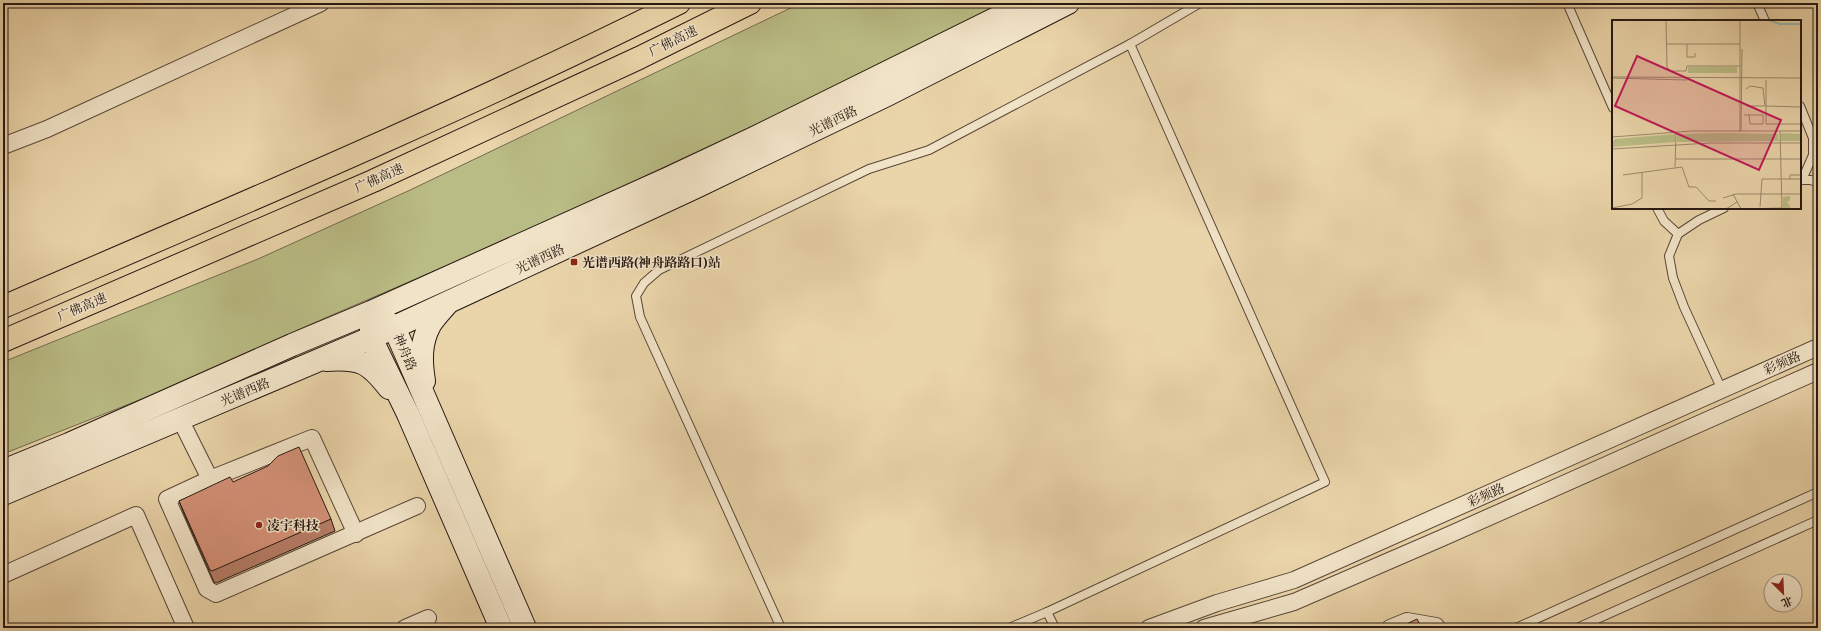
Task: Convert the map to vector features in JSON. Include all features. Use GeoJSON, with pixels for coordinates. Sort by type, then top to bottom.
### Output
{"type":"FeatureCollection","features":[{"type":"Feature","properties":{"kind":"highway"},"geometry":{"type":"LineString","coordinates":[[3,307],[352,157],[621,32],[679,3]]}},
{"type":"Feature","properties":{"kind":"highway","name":"广佛高速"},"geometry":{"type":"LineString","coordinates":[[3,341],[374,181],[639,58],[750,3]]}},
{"type":"Feature","properties":{"kind":"main road","name":"光谱西路"},"geometry":{"type":"LineString","coordinates":[[3,471],[69,444],[292,344],[371,312],[754,138],[1027,3]]}},
{"type":"Feature","properties":{"kind":"main road","name":"光谱西路"},"geometry":{"type":"LineString","coordinates":[[3,494],[371,338],[696,187],[880,99],[1068,3]]}},
{"type":"Feature","properties":{"kind":"main road"},"geometry":{"type":"LineString","coordinates":[[431,414],[421,366],[422,352],[430,324],[448,302]]}},
{"type":"Feature","properties":{"kind":"main road","name":"神舟路"},"geometry":{"type":"LineString","coordinates":[[371,312],[394,327],[525,628]]}},
{"type":"Feature","properties":{"kind":"main road","name":"神舟路"},"geometry":{"type":"LineString","coordinates":[[371,312],[371,338],[408,414],[500,628]]}},
{"type":"Feature","properties":{"kind":"main road"},"geometry":{"type":"LineString","coordinates":[[317,361],[338,360],[366,364],[377,372],[408,414]]}},
{"type":"Feature","properties":{"kind":"street"},"geometry":{"type":"LineString","coordinates":[[3,146],[47,129],[321,3]]}},
{"type":"Feature","properties":{"kind":"street","name":"彩频路"},"geometry":{"type":"LineString","coordinates":[[1149,628],[1218,603],[1294,580],[1818,348]]}},
{"type":"Feature","properties":{"kind":"street","name":"彩频路"},"geometry":{"type":"LineString","coordinates":[[1204,628],[1294,602],[1449,535],[1818,371]]}},
{"type":"Feature","properties":{"kind":"street"},"geometry":{"type":"LineString","coordinates":[[180,419],[210,479]]}},
{"type":"Feature","properties":{"kind":"street"},"geometry":{"type":"LineString","coordinates":[[356,534],[312,438],[210,479],[167,499],[207,589],[216,594],[356,534],[417,506]]}},
{"type":"Feature","properties":{"kind":"street"},"geometry":{"type":"LineString","coordinates":[[3,575],[136,515],[186,628]]}},
{"type":"Feature","properties":{"kind":"street"},"geometry":{"type":"LineString","coordinates":[[405,628],[428,618]]}},
{"type":"Feature","properties":{"kind":"street"},"geometry":{"type":"LineString","coordinates":[[1390,628],[1407,621],[1436,626],[1437,628]]}},
{"type":"Feature","properties":{"kind":"lane"},"geometry":{"type":"LineString","coordinates":[[781,628],[640,317],[636,296],[644,283],[659,270],[869,169],[929,150],[1130,44],[1200,3]]}},
{"type":"Feature","properties":{"kind":"lane"},"geometry":{"type":"LineString","coordinates":[[1567,3],[1612,106]]}},
{"type":"Feature","properties":{"kind":"lane"},"geometry":{"type":"LineString","coordinates":[[1757,3],[1765,20]]}},
{"type":"Feature","properties":{"kind":"lane"},"geometry":{"type":"LineString","coordinates":[[1008,628],[1047,612],[1325,482],[1130,44]]}},
{"type":"Feature","properties":{"kind":"lane"},"geometry":{"type":"LineString","coordinates":[[1801,108],[1813,138],[1813,155],[1801,180],[1811,180],[1818,183]]}},
{"type":"Feature","properties":{"kind":"lane"},"geometry":{"type":"LineString","coordinates":[[1658,209],[1664,221],[1678,234]]}},
{"type":"Feature","properties":{"kind":"lane"},"geometry":{"type":"LineString","coordinates":[[1722,209],[1699,220],[1678,234],[1669,256],[1673,278],[1684,307],[1722,390]]}},
{"type":"Feature","properties":{"kind":"lane"},"geometry":{"type":"LineString","coordinates":[[1516,628],[1818,492]]}},
{"type":"Feature","properties":{"kind":"lane"},"geometry":{"type":"LineString","coordinates":[[1577,628],[1818,520]]}},
{"type":"Feature","properties":{"kind":"lane"},"geometry":{"type":"LineString","coordinates":[[1047,612],[1055,628]]}},
{"type":"Feature","properties":{"kind":"green space"},"geometry":{"type":"Polygon","coordinates":[[[801,3],[1002,3],[844,83],[534,228],[309,325],[152,395],[3,454],[3,362],[258,259],[408,191],[801,3]]]}},
{"type":"Feature","properties":{"kind":"building","name":"凌宇科技"},"geometry":{"type":"Polygon","coordinates":[[[299,447],[331,519],[212,571],[210,570],[179,501],[230,477],[233,482],[268,466],[278,456],[299,447]]]}},
{"type":"Feature","properties":{"kind":"building"},"geometry":{"type":"Polygon","coordinates":[[[1417,619],[1422,628],[1398,628],[1417,619]]]}},
{"type":"Feature","properties":{"kind":"place","name":"光谱西路(神舟路路口)站"},"geometry":{"type":"Point","coordinates":[574,262]}},
{"type":"Feature","properties":{"kind":"place","name":"凌宇科技"},"geometry":{"type":"Point","coordinates":[259,525]}}]}
